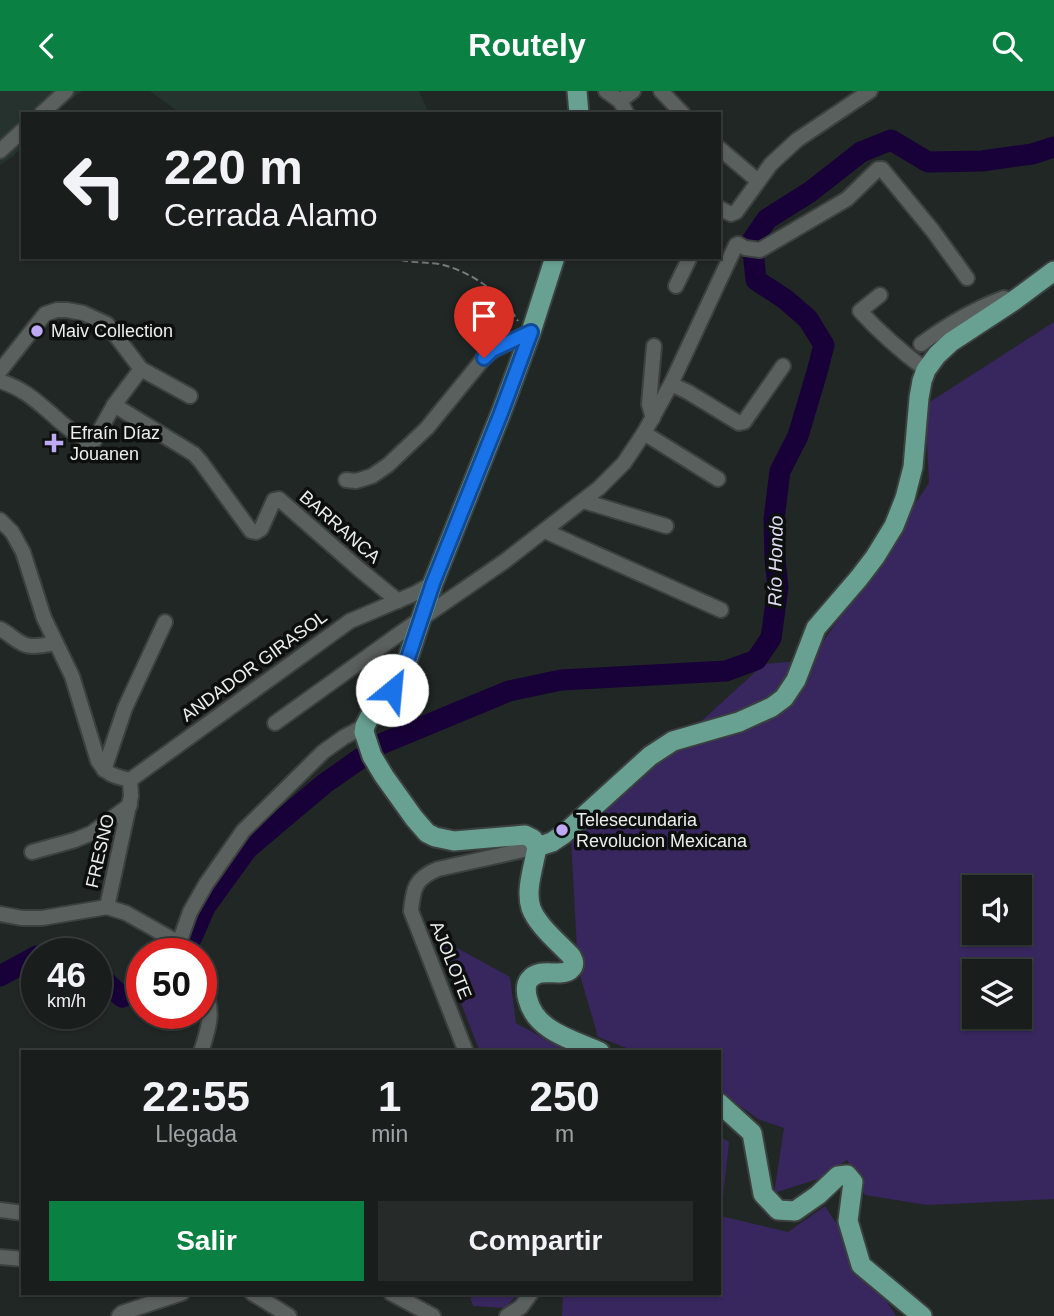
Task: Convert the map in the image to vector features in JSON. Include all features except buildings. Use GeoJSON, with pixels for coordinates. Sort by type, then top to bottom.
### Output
{"type":"FeatureCollection","features":[{"type":"Feature","properties":{"kind":"main road"},"geometry":{"type":"LineString","coordinates":[[577,91],[579,112]]}},
{"type":"Feature","properties":{"kind":"main road"},"geometry":{"type":"LineString","coordinates":[[554,259],[501,413],[433,583],[405,667],[392,690],[370,716],[368,740],[384,776],[426,833],[454,841],[525,835],[533,839],[537,847],[530,883],[531,907],[537,919],[571,956],[574,965],[572,969],[564,972],[546,972],[529,980],[526,988],[531,1012],[539,1022],[557,1033],[595,1050]]}},
{"type":"Feature","properties":{"kind":"main road"},"geometry":{"type":"LineString","coordinates":[[537,847],[564,834],[663,747],[673,741],[739,722],[772,707],[784,698],[796,680],[816,628],[859,578],[894,526],[914,467],[919,398],[926,370],[951,342],[1013,302],[1054,271]]}},
{"type":"Feature","properties":{"kind":"main road"},"geometry":{"type":"LineString","coordinates":[[721,1105],[752,1133],[763,1194],[778,1210],[795,1211],[818,1195],[838,1176],[847,1175],[853,1182],[848,1221],[861,1265],[922,1316]]}},
{"type":"Feature","properties":{"kind":"street"},"geometry":{"type":"LineString","coordinates":[[43,112],[66,91]]}},
{"type":"Feature","properties":{"kind":"street"},"geometry":{"type":"LineString","coordinates":[[606,91],[624,108],[633,91]]}},
{"type":"Feature","properties":{"kind":"street"},"geometry":{"type":"LineString","coordinates":[[661,91],[681,112]]}},
{"type":"Feature","properties":{"kind":"street"},"geometry":{"type":"LineString","coordinates":[[721,209],[731,214],[736,212],[771,164],[797,140],[870,91]]}},
{"type":"Feature","properties":{"kind":"street"},"geometry":{"type":"LineString","coordinates":[[0,151],[21,132]]}},
{"type":"Feature","properties":{"kind":"street"},"geometry":{"type":"LineString","coordinates":[[721,150],[758,181]]}},
{"type":"Feature","properties":{"kind":"street"},"geometry":{"type":"LineString","coordinates":[[275,723],[505,561],[583,501],[624,463],[671,384],[736,245],[760,250],[847,199],[878,169],[882,169],[967,278]]}},
{"type":"Feature","properties":{"kind":"street"},"geometry":{"type":"LineString","coordinates":[[677,286],[689,259]]}},
{"type":"Feature","properties":{"kind":"street"},"geometry":{"type":"LineString","coordinates":[[880,295],[860,311],[875,328],[926,370]]}},
{"type":"Feature","properties":{"kind":"street"},"geometry":{"type":"LineString","coordinates":[[921,344],[944,327],[985,305],[1004,298],[1013,302]]}},
{"type":"Feature","properties":{"kind":"street"},"geometry":{"type":"LineString","coordinates":[[0,371],[46,314],[68,310],[83,313],[107,324],[141,369],[190,396]]}},
{"type":"Feature","properties":{"kind":"street"},"geometry":{"type":"LineString","coordinates":[[346,480],[356,481],[372,476],[388,465],[427,428],[492,350],[529,332]]}},
{"type":"Feature","properties":{"kind":"street"},"geometry":{"type":"LineString","coordinates":[[653,418],[649,404],[654,346]]}},
{"type":"Feature","properties":{"kind":"street"},"geometry":{"type":"LineString","coordinates":[[671,384],[688,391],[739,423],[744,422],[783,366]]}},
{"type":"Feature","properties":{"kind":"street"},"geometry":{"type":"LineString","coordinates":[[0,381],[31,396],[56,419],[86,440],[94,442],[114,405],[141,369]]}},
{"type":"Feature","properties":{"kind":"street","name":"BARRANCA"},"geometry":{"type":"LineString","coordinates":[[114,405],[194,454],[251,531],[256,533],[261,529],[274,500],[279,499],[398,601]]}},
{"type":"Feature","properties":{"kind":"street"},"geometry":{"type":"LineString","coordinates":[[644,433],[718,479]]}},
{"type":"Feature","properties":{"kind":"street"},"geometry":{"type":"LineString","coordinates":[[583,501],[666,526]]}},
{"type":"Feature","properties":{"kind":"street"},"geometry":{"type":"LineString","coordinates":[[0,520],[12,532],[23,552],[37,599],[72,677],[98,761],[104,771],[130,780]]}},
{"type":"Feature","properties":{"kind":"street"},"geometry":{"type":"LineString","coordinates":[[545,531],[721,610]]}},
{"type":"Feature","properties":{"kind":"street","name":"ANDADOR GIRASOL"},"geometry":{"type":"LineString","coordinates":[[130,780],[350,621],[433,583]]}},
{"type":"Feature","properties":{"kind":"street"},"geometry":{"type":"LineString","coordinates":[[104,771],[125,708],[165,622]]}},
{"type":"Feature","properties":{"kind":"street"},"geometry":{"type":"LineString","coordinates":[[0,629],[30,646],[56,643]]}},
{"type":"Feature","properties":{"kind":"street"},"geometry":{"type":"LineString","coordinates":[[184,938],[190,912],[243,831],[323,752],[344,737],[368,740]]}},
{"type":"Feature","properties":{"kind":"street","name":"FRESNO"},"geometry":{"type":"LineString","coordinates":[[0,914],[42,918],[107,907],[130,806],[130,780]]}},
{"type":"Feature","properties":{"kind":"street"},"geometry":{"type":"LineString","coordinates":[[32,852],[92,833],[130,806]]}},
{"type":"Feature","properties":{"kind":"street","name":"AJOLOTE"},"geometry":{"type":"LineString","coordinates":[[465,1050],[411,911],[413,891],[423,876],[438,869],[537,847]]}},
{"type":"Feature","properties":{"kind":"street"},"geometry":{"type":"LineString","coordinates":[[107,907],[127,913],[167,938]]}},
{"type":"Feature","properties":{"kind":"street"},"geometry":{"type":"LineString","coordinates":[[202,1050],[209,1029]]}},
{"type":"Feature","properties":{"kind":"street"},"geometry":{"type":"LineString","coordinates":[[0,1210],[21,1213]]}},
{"type":"Feature","properties":{"kind":"street"},"geometry":{"type":"LineString","coordinates":[[0,1257],[21,1259]]}},
{"type":"Feature","properties":{"kind":"street"},"geometry":{"type":"LineString","coordinates":[[119,1316],[176,1295]]}},
{"type":"Feature","properties":{"kind":"street"},"geometry":{"type":"LineString","coordinates":[[255,1295],[289,1316]]}},
{"type":"Feature","properties":{"kind":"street"},"geometry":{"type":"LineString","coordinates":[[395,1295],[433,1316]]}},
{"type":"Feature","properties":{"kind":"street"},"geometry":{"type":"LineString","coordinates":[[507,1316],[521,1307],[530,1295]]}},
{"type":"Feature","properties":{"kind":"path"},"geometry":{"type":"LineString","coordinates":[[401,260],[438,264],[473,278],[505,302],[529,332]]}},
{"type":"Feature","properties":{"kind":"shaded area"},"geometry":{"type":"Polygon","coordinates":[[[0,91],[82,91],[56,112],[21,112],[21,148],[0,165],[0,91]]]}},
{"type":"Feature","properties":{"kind":"shaded area"},"geometry":{"type":"Polygon","coordinates":[[[150,91],[419,91],[428,112],[178,112],[150,91]]]}},
{"type":"Feature","properties":{"kind":"shaded area"},"geometry":{"type":"Polygon","coordinates":[[[1054,322],[1054,1199],[927,1205],[865,1195],[847,1160],[818,1179],[774,1193],[784,1128],[758,1119],[721,1092],[721,1050],[632,1050],[598,1037],[578,968],[571,840],[764,664],[811,660],[929,483],[925,405],[1054,322]]]}},
{"type":"Feature","properties":{"kind":"shaded area"},"geometry":{"type":"Polygon","coordinates":[[[435,936],[510,977],[516,1023],[565,1050],[479,1050],[435,936]]]}},
{"type":"Feature","properties":{"kind":"shaded area"},"geometry":{"type":"Polygon","coordinates":[[[721,1137],[729,1142],[721,1216],[721,1137]]]}},
{"type":"Feature","properties":{"kind":"shaded area"},"geometry":{"type":"Polygon","coordinates":[[[825,1206],[896,1316],[562,1316],[563,1295],[721,1295],[721,1216],[788,1232],[825,1206]]]}},
{"type":"Feature","properties":{"kind":"shaded area"},"geometry":{"type":"Polygon","coordinates":[[[470,1295],[517,1295],[505,1308],[473,1306],[470,1295]]]}},
{"type":"Feature","properties":{"kind":"waterway","name":"Río Hondo"},"geometry":{"type":"LineString","coordinates":[[191,938],[205,907],[247,849],[324,784],[381,744],[509,691],[561,680],[726,671],[756,660],[771,638],[778,587],[774,519],[780,471],[798,436],[824,345],[808,319],[785,299],[756,280],[752,241],[767,219],[810,192],[861,152],[891,140],[928,162],[982,161],[1032,154],[1054,147]]}},
{"type":"Feature","properties":{"kind":"waterway","name":"Río Hondo"},"geometry":{"type":"LineString","coordinates":[[0,976],[21,965]]}},
{"type":"Feature","properties":{"kind":"waterway","name":"Río Hondo"},"geometry":{"type":"LineString","coordinates":[[112,988],[122,997],[126,995]]}},
{"type":"Feature","properties":{"kind":"place","name":"Maiv Collection"},"geometry":{"type":"Point","coordinates":[37,331]}},
{"type":"Feature","properties":{"kind":"place","name":"Efraín Díaz Jouanen"},"geometry":{"type":"Point","coordinates":[54,443]}},
{"type":"Feature","properties":{"kind":"place","name":"Telesecundaria Revolucion Mexicana"},"geometry":{"type":"Point","coordinates":[562,830]}},
{"type":"Feature","properties":{"kind":"route"},"geometry":{"type":"LineString","coordinates":[[392,690],[405,667],[433,583],[531,332],[492,350],[484,358]]}}]}
